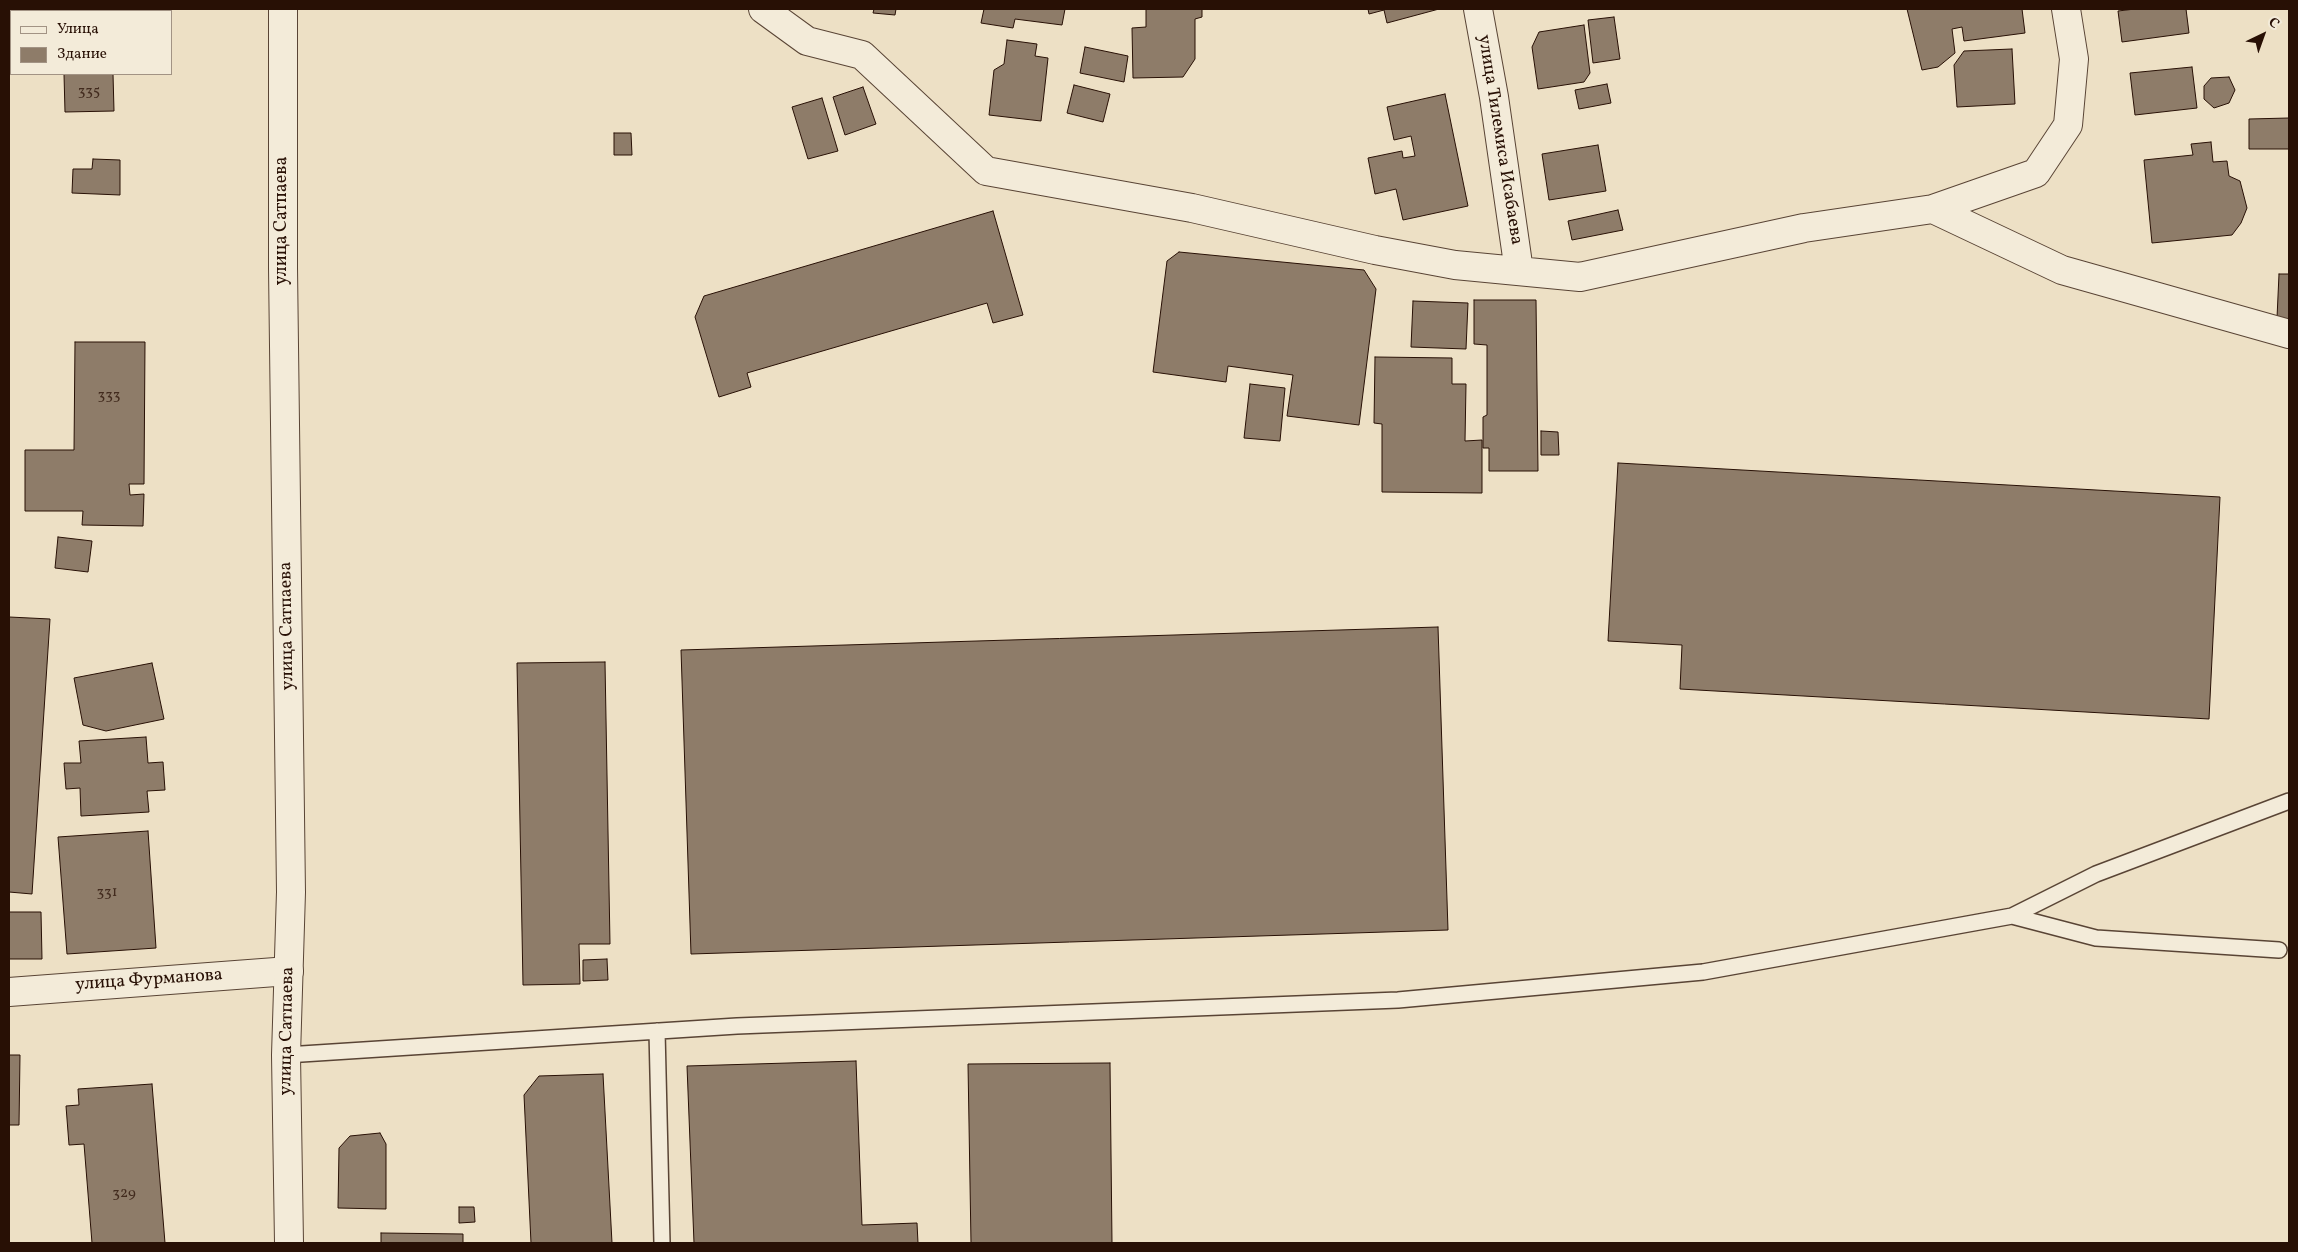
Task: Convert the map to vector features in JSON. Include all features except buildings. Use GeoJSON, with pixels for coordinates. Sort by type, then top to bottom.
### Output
{"type":"FeatureCollection","features":[{"type":"Feature","properties":{"kind":"street","name":"улица Сатпаева"},"geometry":{"type":"LineString","coordinates":[[283,9],[282,268],[291,892],[286,1055],[289,1243]]}},
{"type":"Feature","properties":{"kind":"street"},"geometry":{"type":"LineString","coordinates":[[763,9],[807,41],[862,55],[986,171],[1192,208],[1375,250],[1455,265],[1580,277],[1804,228],[1933,210],[2036,173],[2068,125],[2074,59],[2066,9]]}},
{"type":"Feature","properties":{"kind":"street","name":"улица Тилемиса Исабаева"},"geometry":{"type":"LineString","coordinates":[[1478,9],[1494,97],[1518,271]]}},
{"type":"Feature","properties":{"kind":"street"},"geometry":{"type":"LineString","coordinates":[[1933,210],[2062,270],[2289,334]]}},
{"type":"Feature","properties":{"kind":"street","name":"улица Фурманова"},"geometry":{"type":"LineString","coordinates":[[9,992],[289,971]]}},
{"type":"Feature","properties":{"kind":"lane"},"geometry":{"type":"LineString","coordinates":[[286,1055],[657,1031],[1398,1000],[1703,972],[2012,916],[2096,874],[2289,801]]}},
{"type":"Feature","properties":{"kind":"lane"},"geometry":{"type":"LineString","coordinates":[[2012,916],[2096,938],[2279,950]]}},
{"type":"Feature","properties":{"kind":"lane"},"geometry":{"type":"LineString","coordinates":[[657,1031],[662,1243]]}}]}
